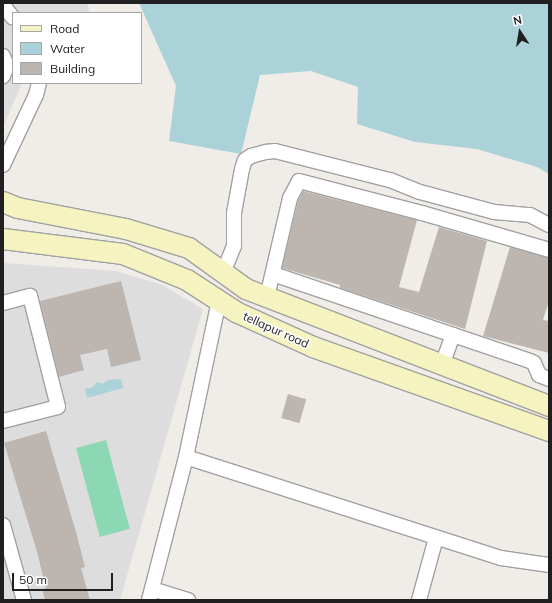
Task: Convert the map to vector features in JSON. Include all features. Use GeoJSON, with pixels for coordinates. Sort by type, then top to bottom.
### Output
{"type":"FeatureCollection","features":[{"type":"Feature","properties":{"kind":"street"},"geometry":{"type":"LineString","coordinates":[[3,4],[12,17]]}},
{"type":"Feature","properties":{"kind":"street"},"geometry":{"type":"LineString","coordinates":[[3,56],[7,66],[3,76]]}},
{"type":"Feature","properties":{"kind":"street"},"geometry":{"type":"LineString","coordinates":[[3,165],[36,95],[39,84]]}},
{"type":"Feature","properties":{"kind":"street"},"geometry":{"type":"LineString","coordinates":[[224,273],[234,246],[234,213],[242,169],[246,160],[251,156],[266,152],[275,151],[390,180],[420,192],[494,212],[530,215],[549,225]]}},
{"type":"Feature","properties":{"kind":"street"},"geometry":{"type":"LineString","coordinates":[[267,297],[290,198],[296,184],[303,181],[549,250]]}},
{"type":"Feature","properties":{"kind":"street"},"geometry":{"type":"LineString","coordinates":[[3,202],[18,208],[126,229],[189,248],[246,289],[549,406]]}},
{"type":"Feature","properties":{"kind":"street","name":"tellapur road"},"geometry":{"type":"LineString","coordinates":[[3,239],[122,254],[187,280],[236,312],[329,353],[549,431]]}},
{"type":"Feature","properties":{"kind":"street"},"geometry":{"type":"LineString","coordinates":[[272,274],[530,361],[534,363],[539,375],[549,379]]}},
{"type":"Feature","properties":{"kind":"street"},"geometry":{"type":"LineString","coordinates":[[3,303],[30,296],[58,407],[3,421]]}},
{"type":"Feature","properties":{"kind":"street"},"geometry":{"type":"LineString","coordinates":[[188,600],[150,594],[186,457],[220,301]]}},
{"type":"Feature","properties":{"kind":"street"},"geometry":{"type":"LineString","coordinates":[[329,353],[340,325]]}},
{"type":"Feature","properties":{"kind":"street"},"geometry":{"type":"LineString","coordinates":[[442,365],[453,335]]}},
{"type":"Feature","properties":{"kind":"street"},"geometry":{"type":"LineString","coordinates":[[186,457],[501,558],[549,565]]}},
{"type":"Feature","properties":{"kind":"street"},"geometry":{"type":"LineString","coordinates":[[3,525],[24,600]]}},
{"type":"Feature","properties":{"kind":"street"},"geometry":{"type":"LineString","coordinates":[[419,600],[436,538]]}},
{"type":"Feature","properties":{"kind":"shaded area"},"geometry":{"type":"Polygon","coordinates":[[[3,3],[88,3],[89,12],[12,12],[12,84],[22,84],[3,127],[3,3]]]}},
{"type":"Feature","properties":{"kind":"shaded area"},"geometry":{"type":"Polygon","coordinates":[[[3,263],[116,271],[162,285],[203,309],[120,600],[3,600],[3,263]]]}},
{"type":"Feature","properties":{"kind":"green space"},"geometry":{"type":"Polygon","coordinates":[[[106,440],[130,529],[100,537],[76,448],[106,440]]]}},
{"type":"Feature","properties":{"kind":"water"},"geometry":{"type":"Polygon","coordinates":[[[139,3],[549,3],[549,174],[537,167],[477,149],[415,142],[357,124],[358,87],[311,71],[260,75],[241,154],[169,141],[176,86],[139,3]]]}},
{"type":"Feature","properties":{"kind":"water"},"geometry":{"type":"Polygon","coordinates":[[[121,379],[123,388],[87,398],[85,389],[93,387],[97,382],[102,384],[108,380],[121,379]]]}},
{"type":"Feature","properties":{"kind":"building"},"geometry":{"type":"Polygon","coordinates":[[[303,191],[417,220],[399,287],[419,292],[439,227],[487,241],[465,329],[340,288],[340,285],[282,268],[298,201],[303,191]]]}},
{"type":"Feature","properties":{"kind":"building"},"geometry":{"type":"Polygon","coordinates":[[[510,247],[549,258],[549,301],[543,320],[549,321],[549,353],[483,336],[510,247]]]}},
{"type":"Feature","properties":{"kind":"building"},"geometry":{"type":"Polygon","coordinates":[[[121,281],[141,360],[111,367],[107,349],[80,355],[84,370],[59,377],[40,301],[121,281]]]}},
{"type":"Feature","properties":{"kind":"building"},"geometry":{"type":"Polygon","coordinates":[[[288,394],[306,399],[299,423],[281,418],[288,394]]]}},
{"type":"Feature","properties":{"kind":"building"},"geometry":{"type":"Polygon","coordinates":[[[46,431],[76,532],[85,567],[81,568],[90,600],[45,600],[42,589],[46,588],[37,552],[4,443],[46,431]]]}}]}
